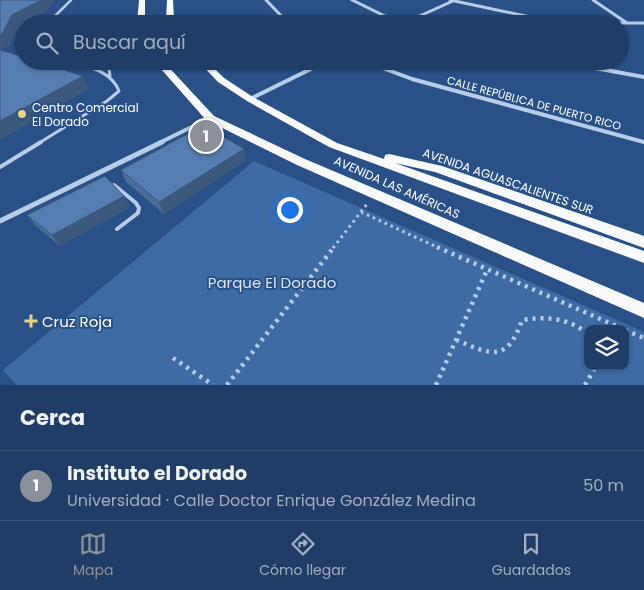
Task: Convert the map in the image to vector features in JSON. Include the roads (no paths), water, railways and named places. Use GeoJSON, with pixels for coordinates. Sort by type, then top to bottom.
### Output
{"type":"FeatureCollection","features":[{"type":"Feature","properties":{"kind":"main road"},"geometry":{"type":"LineString","coordinates":[[141,15],[142,0]]}},
{"type":"Feature","properties":{"kind":"main road"},"geometry":{"type":"LineString","coordinates":[[170,0],[170,15]]}},
{"type":"Feature","properties":{"kind":"main road","name":"AVENIDA LAS AMÉRICAS"},"geometry":{"type":"LineString","coordinates":[[166,70],[210,118],[301,162],[644,311]]}},
{"type":"Feature","properties":{"kind":"main road","name":"AVENIDA LAS AMÉRICAS"},"geometry":{"type":"LineString","coordinates":[[211,70],[221,80],[250,99],[333,145],[644,257]]}},
{"type":"Feature","properties":{"kind":"main road","name":"AVENIDA AGUASCALIENTES SUR"},"geometry":{"type":"LineString","coordinates":[[333,145],[438,169],[644,242]]}},
{"type":"Feature","properties":{"kind":"street"},"geometry":{"type":"LineString","coordinates":[[266,0],[280,15]]}},
{"type":"Feature","properties":{"kind":"street"},"geometry":{"type":"LineString","coordinates":[[352,0],[383,15]]}},
{"type":"Feature","properties":{"kind":"street"},"geometry":{"type":"LineString","coordinates":[[421,15],[453,0],[522,15]]}},
{"type":"Feature","properties":{"kind":"street"},"geometry":{"type":"LineString","coordinates":[[593,0],[616,15]]}},
{"type":"Feature","properties":{"kind":"street"},"geometry":{"type":"LineString","coordinates":[[629,23],[644,23]]}},
{"type":"Feature","properties":{"kind":"street"},"geometry":{"type":"LineString","coordinates":[[250,99],[309,70]]}},
{"type":"Feature","properties":{"kind":"street","name":"CALLE REPÚBLICA DE PUERTO RICO"},"geometry":{"type":"LineString","coordinates":[[388,70],[412,79],[644,142]]}},
{"type":"Feature","properties":{"kind":"street"},"geometry":{"type":"LineString","coordinates":[[606,70],[644,77]]}},
{"type":"Feature","properties":{"kind":"street"},"geometry":{"type":"LineString","coordinates":[[0,221],[210,118]]}},
{"type":"Feature","properties":{"kind":"lane"},"geometry":{"type":"LineString","coordinates":[[55,15],[71,0]]}},
{"type":"Feature","properties":{"kind":"lane"},"geometry":{"type":"LineString","coordinates":[[0,167],[107,101],[119,91],[118,83],[110,76],[93,70]]}},
{"type":"Feature","properties":{"kind":"lane"},"geometry":{"type":"LineString","coordinates":[[109,70],[110,76]]}},
{"type":"Feature","properties":{"kind":"lane"},"geometry":{"type":"LineString","coordinates":[[98,173],[138,205],[138,213],[117,229]]}},
{"type":"Feature","properties":{"kind":"place","name":"Centro Comercial El Dorado"},"geometry":{"type":"Point","coordinates":[22,114]}},
{"type":"Feature","properties":{"kind":"place","name":"Instituto el Dorado"},"geometry":{"type":"Point","coordinates":[206,136]}},
{"type":"Feature","properties":{"kind":"place","name":"Cruz Roja"},"geometry":{"type":"Point","coordinates":[31,321]}},
{"type":"Feature","properties":{"kind":"park label","name":"Parque El Dorado"},"geometry":{"type":"Point","coordinates":[272,282]}}]}
